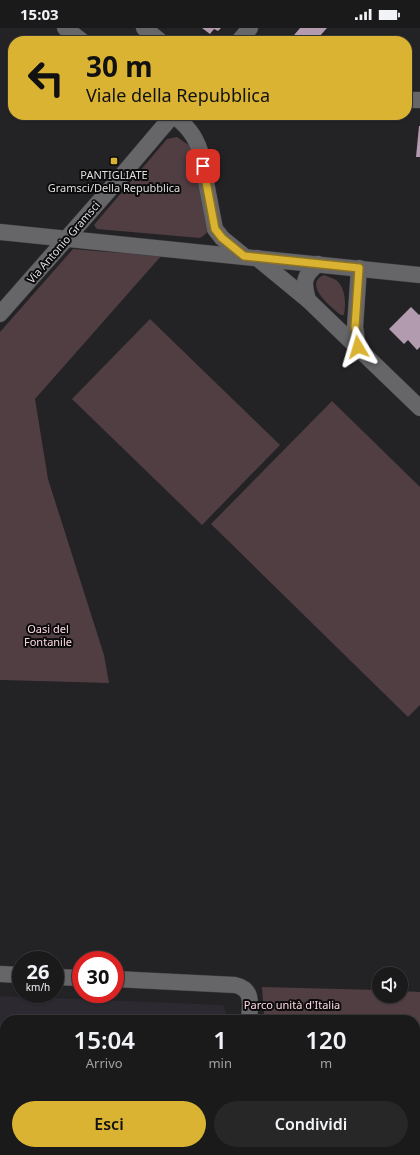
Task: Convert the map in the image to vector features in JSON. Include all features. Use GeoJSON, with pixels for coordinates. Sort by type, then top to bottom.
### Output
{"type":"FeatureCollection","features":[{"type":"Feature","properties":{"kind":"street"},"geometry":{"type":"LineString","coordinates":[[65,28],[75,36]]}},
{"type":"Feature","properties":{"kind":"street"},"geometry":{"type":"LineString","coordinates":[[144,28],[154,36]]}},
{"type":"Feature","properties":{"kind":"street"},"geometry":{"type":"LineString","coordinates":[[243,36],[250,28]]}},
{"type":"Feature","properties":{"kind":"street","name":"Via Antonio Gramsci"},"geometry":{"type":"LineString","coordinates":[[0,314],[169,120]]}},
{"type":"Feature","properties":{"kind":"street"},"geometry":{"type":"LineString","coordinates":[[179,120],[192,133],[197,142],[215,229],[222,238],[308,300],[420,408]]}},
{"type":"Feature","properties":{"kind":"street"},"geometry":{"type":"LineString","coordinates":[[199,252],[212,237],[215,229]]}},
{"type":"Feature","properties":{"kind":"street"},"geometry":{"type":"LineString","coordinates":[[0,232],[420,275]]}},
{"type":"Feature","properties":{"kind":"street"},"geometry":{"type":"LineString","coordinates":[[308,300],[305,284],[306,277],[318,264]]}},
{"type":"Feature","properties":{"kind":"street"},"geometry":{"type":"LineString","coordinates":[[358,347],[355,327],[359,268]]}},
{"type":"Feature","properties":{"kind":"street"},"geometry":{"type":"LineString","coordinates":[[0,974],[12,975]]}},
{"type":"Feature","properties":{"kind":"street"},"geometry":{"type":"LineString","coordinates":[[124,979],[235,984],[248,992],[250,997],[249,1015]]}},
{"type":"Feature","properties":{"kind":"shaded area"},"geometry":{"type":"Polygon","coordinates":[[[0,996],[12,996],[12,1003],[64,1003],[64,999],[72,999],[72,1003],[124,1003],[124,1001],[223,1005],[228,1015],[0,1015],[0,996]]]}},
{"type":"Feature","properties":{"kind":"green space"},"geometry":{"type":"Polygon","coordinates":[[[177,137],[190,146],[209,223],[206,234],[200,238],[97,229],[94,225],[167,139],[177,137]]]}},
{"type":"Feature","properties":{"kind":"green space","name":"Oasi del Fontanile"},"geometry":{"type":"Polygon","coordinates":[[[73,249],[162,255],[35,399],[48,479],[104,655],[109,683],[0,680],[0,332],[73,249]]]}},
{"type":"Feature","properties":{"kind":"green space"},"geometry":{"type":"Polygon","coordinates":[[[324,275],[336,280],[342,287],[345,301],[344,315],[341,315],[331,307],[317,290],[316,284],[318,279],[324,275]]]}},
{"type":"Feature","properties":{"kind":"green space"},"geometry":{"type":"Polygon","coordinates":[[[150,319],[280,445],[202,525],[72,399],[150,319]]]}},
{"type":"Feature","properties":{"kind":"green space"},"geometry":{"type":"Polygon","coordinates":[[[332,401],[420,487],[420,705],[408,717],[211,524],[332,401]]]}},
{"type":"Feature","properties":{"kind":"green space","name":"Parco unità d'Italia"},"geometry":{"type":"Polygon","coordinates":[[[262,987],[372,990],[372,1003],[408,1003],[408,991],[420,992],[420,1015],[264,1015],[262,987]]]}},
{"type":"Feature","properties":{"kind":"building"},"geometry":{"type":"Polygon","coordinates":[[[202,28],[221,28],[218,31],[214,29],[210,34],[202,28]]]}},
{"type":"Feature","properties":{"kind":"building"},"geometry":{"type":"Polygon","coordinates":[[[300,28],[327,28],[320,36],[293,36],[300,28]]]}},
{"type":"Feature","properties":{"kind":"building"},"geometry":{"type":"Polygon","coordinates":[[[419,126],[420,157],[416,157],[419,126]]]}},
{"type":"Feature","properties":{"kind":"building"},"geometry":{"type":"Polygon","coordinates":[[[411,307],[419,315],[420,314],[420,347],[417,350],[408,340],[404,344],[389,329],[411,307]]]}},
{"type":"Feature","properties":{"kind":"place","name":"PANTIGLIATE Gramsci/Della Repubblica"},"geometry":{"type":"Point","coordinates":[114,161]}},
{"type":"Feature","properties":{"kind":"route"},"geometry":{"type":"LineString","coordinates":[[203,166],[215,229],[222,238],[244,256],[359,268],[355,327],[358,347]]}}]}
